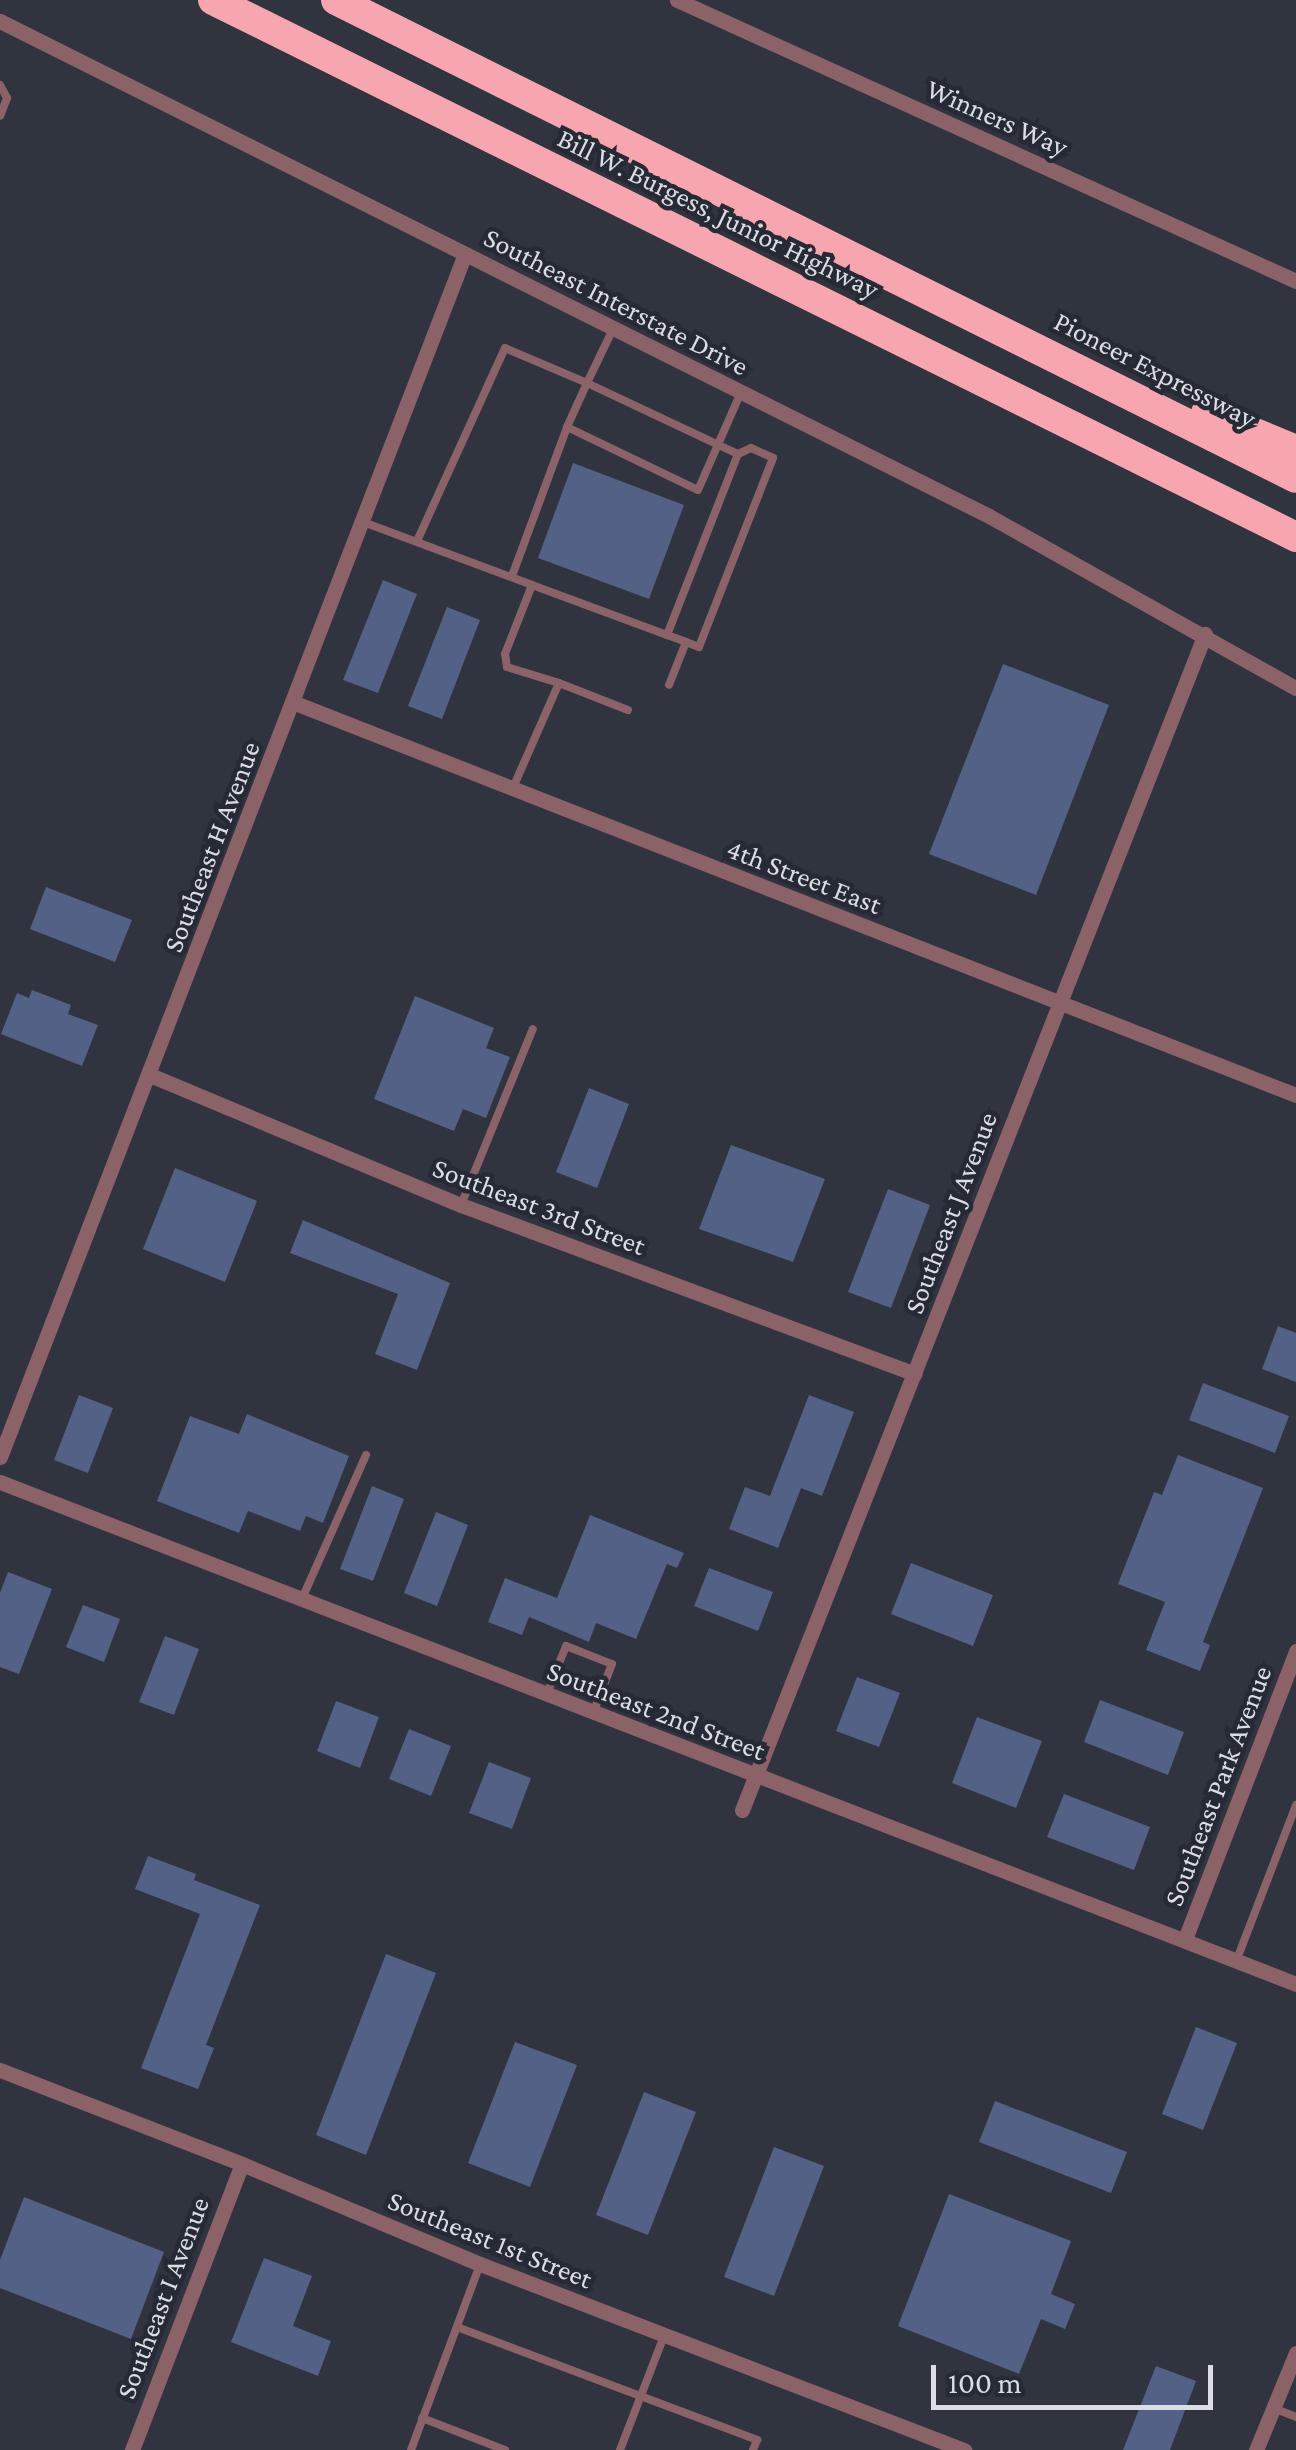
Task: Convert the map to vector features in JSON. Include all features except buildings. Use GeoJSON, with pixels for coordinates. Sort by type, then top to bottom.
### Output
{"type":"FeatureCollection","features":[{"type":"Feature","properties":{"kind":"highway","name":"Bill W. Burgess, Junior Highway"},"geometry":{"type":"LineString","coordinates":[[213,0],[1195,485]]}},
{"type":"Feature","properties":{"kind":"highway","name":"Bill W. Burgess, Junior Highway"},"geometry":{"type":"LineString","coordinates":[[336,0],[984,321]]}},
{"type":"Feature","properties":{"kind":"highway"},"geometry":{"type":"LineString","coordinates":[[984,321],[1296,450]]}},
{"type":"Feature","properties":{"kind":"highway","name":"Pioneer Expressway"},"geometry":{"type":"LineString","coordinates":[[984,321],[1296,478]]}},
{"type":"Feature","properties":{"kind":"highway"},"geometry":{"type":"LineString","coordinates":[[1195,485],[1296,536]]}},
{"type":"Feature","properties":{"kind":"highway"},"geometry":{"type":"LineString","coordinates":[[1195,485],[1296,555]]}},
{"type":"Feature","properties":{"kind":"street","name":"Winners Way"},"geometry":{"type":"LineString","coordinates":[[677,0],[1296,281]]}},
{"type":"Feature","properties":{"kind":"street","name":"Southeast Interstate Drive"},"geometry":{"type":"LineString","coordinates":[[0,21],[988,516],[1205,634]]}},
{"type":"Feature","properties":{"kind":"street","name":"Southeast H Avenue"},"geometry":{"type":"LineString","coordinates":[[0,1457],[464,254]]}},
{"type":"Feature","properties":{"kind":"street"},"geometry":{"type":"LineString","coordinates":[[1205,634],[1296,688]]}},
{"type":"Feature","properties":{"kind":"street","name":"Southeast J Avenue"},"geometry":{"type":"LineString","coordinates":[[742,1810],[1205,634]]}},
{"type":"Feature","properties":{"kind":"street","name":"4th Street East"},"geometry":{"type":"LineString","coordinates":[[294,703],[1296,1095]]}},
{"type":"Feature","properties":{"kind":"street","name":"Southeast 3rd Street"},"geometry":{"type":"LineString","coordinates":[[150,1075],[461,1206],[915,1374]]}},
{"type":"Feature","properties":{"kind":"street","name":"Southeast 2nd Street"},"geometry":{"type":"LineString","coordinates":[[0,1482],[1296,1984]]}},
{"type":"Feature","properties":{"kind":"street","name":"Southeast Park Avenue"},"geometry":{"type":"LineString","coordinates":[[1186,1939],[1296,1651]]}},
{"type":"Feature","properties":{"kind":"street","name":"Southeast 1st Street"},"geometry":{"type":"LineString","coordinates":[[0,2070],[242,2164],[480,2264],[964,2450]]}},
{"type":"Feature","properties":{"kind":"street","name":"Southeast I Avenue"},"geometry":{"type":"LineString","coordinates":[[132,2450],[242,2164]]}},
{"type":"Feature","properties":{"kind":"street"},"geometry":{"type":"LineString","coordinates":[[1256,2450],[1296,2353]]}},
{"type":"Feature","properties":{"kind":"lane"},"geometry":{"type":"LineString","coordinates":[[0,85],[7,98],[0,116]]}},
{"type":"Feature","properties":{"kind":"lane"},"geometry":{"type":"LineString","coordinates":[[512,576],[567,427],[613,328]]}},
{"type":"Feature","properties":{"kind":"lane"},"geometry":{"type":"LineString","coordinates":[[417,542],[505,348],[738,454]]}},
{"type":"Feature","properties":{"kind":"lane"},"geometry":{"type":"LineString","coordinates":[[567,427],[698,490],[741,392]]}},
{"type":"Feature","properties":{"kind":"lane"},"geometry":{"type":"LineString","coordinates":[[363,522],[699,647],[773,458],[751,448],[738,454],[668,635]]}},
{"type":"Feature","properties":{"kind":"lane"},"geometry":{"type":"LineString","coordinates":[[532,584],[505,654],[507,668],[628,710]]}},
{"type":"Feature","properties":{"kind":"lane"},"geometry":{"type":"LineString","coordinates":[[668,684],[686,642]]}},
{"type":"Feature","properties":{"kind":"lane"},"geometry":{"type":"LineString","coordinates":[[512,790],[559,684]]}},
{"type":"Feature","properties":{"kind":"lane"},"geometry":{"type":"LineString","coordinates":[[461,1206],[533,1029]]}},
{"type":"Feature","properties":{"kind":"lane"},"geometry":{"type":"LineString","coordinates":[[301,1601],[366,1455]]}},
{"type":"Feature","properties":{"kind":"lane"},"geometry":{"type":"LineString","coordinates":[[546,1696],[566,1646],[612,1664],[593,1714]]}},
{"type":"Feature","properties":{"kind":"lane"},"geometry":{"type":"LineString","coordinates":[[1236,1960],[1296,1804]]}},
{"type":"Feature","properties":{"kind":"lane"},"geometry":{"type":"LineString","coordinates":[[411,2450],[480,2264]]}},
{"type":"Feature","properties":{"kind":"lane"},"geometry":{"type":"LineString","coordinates":[[457,2327],[757,2440],[752,2450]]}},
{"type":"Feature","properties":{"kind":"lane"},"geometry":{"type":"LineString","coordinates":[[620,2450],[664,2336]]}},
{"type":"Feature","properties":{"kind":"lane"},"geometry":{"type":"LineString","coordinates":[[1273,2408],[1296,2417]]}},
{"type":"Feature","properties":{"kind":"lane"},"geometry":{"type":"LineString","coordinates":[[422,2418],[505,2450]]}}]}
